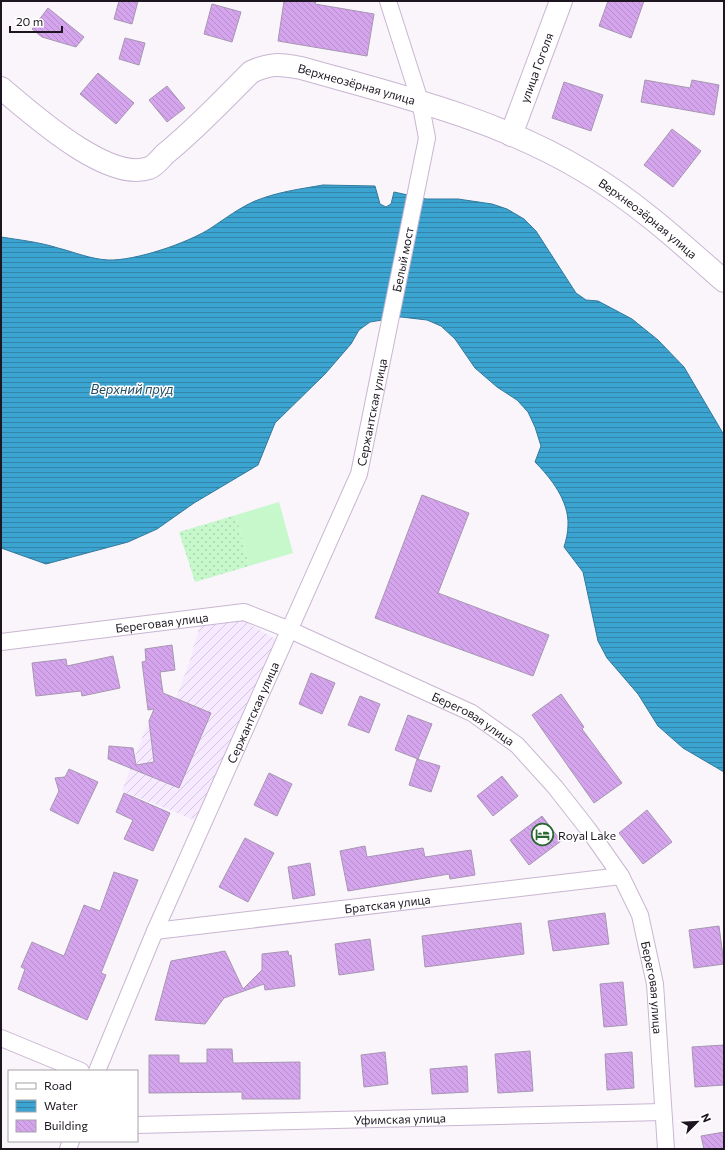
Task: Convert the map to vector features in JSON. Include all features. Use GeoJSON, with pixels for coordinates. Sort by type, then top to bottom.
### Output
{"type":"FeatureCollection","features":[{"type":"Feature","properties":{"kind":"street","name":"Белый мост"},"geometry":{"type":"LineString","coordinates":[[385,347],[421,171],[426,138],[420,101],[388,1]]}},
{"type":"Feature","properties":{"kind":"street","name":"улица Гоголя"},"geometry":{"type":"LineString","coordinates":[[511,135],[561,1]]}},
{"type":"Feature","properties":{"kind":"street","name":"Верхнеозёрная улица"},"geometry":{"type":"LineString","coordinates":[[1,88],[74,145],[107,164],[129,169],[149,168],[182,140],[251,72],[266,65],[281,65],[301,68],[420,101],[511,135],[571,163],[624,198],[724,281]]}},
{"type":"Feature","properties":{"kind":"street","name":"Сержантская улица"},"geometry":{"type":"LineString","coordinates":[[97,1070],[154,931],[359,474],[385,347]]}},
{"type":"Feature","properties":{"kind":"street","name":"Береговая улица"},"geometry":{"type":"LineString","coordinates":[[1,642],[244,612],[290,630],[472,713],[517,745],[555,787],[621,876],[640,915],[655,984],[666,1149]]}},
{"type":"Feature","properties":{"kind":"street","name":"Братская улица"},"geometry":{"type":"LineString","coordinates":[[154,931],[621,876]]}},
{"type":"Feature","properties":{"kind":"street"},"geometry":{"type":"LineString","coordinates":[[1,1038],[79,1070]]}},
{"type":"Feature","properties":{"kind":"street","name":"Уфимская улица"},"geometry":{"type":"LineString","coordinates":[[138,1125],[663,1112]]}},
{"type":"Feature","properties":{"kind":"shaded area"},"geometry":{"type":"Polygon","coordinates":[[[242,620],[277,640],[195,820],[122,791],[147,725],[164,731],[189,663],[200,626],[242,620]]]}},
{"type":"Feature","properties":{"kind":"green space"},"geometry":{"type":"Polygon","coordinates":[[[279,502],[293,553],[249,566],[236,515],[279,502]]]}},
{"type":"Feature","properties":{"kind":"green space"},"geometry":{"type":"Polygon","coordinates":[[[236,515],[249,566],[195,582],[179,532],[236,515]]]}},
{"type":"Feature","properties":{"kind":"water","name":"Верхний пруд"},"geometry":{"type":"Polygon","coordinates":[[[323,185],[375,186],[380,204],[386,207],[391,204],[394,192],[426,199],[458,199],[492,204],[507,209],[524,219],[536,231],[576,293],[586,300],[598,301],[632,319],[658,340],[684,367],[724,435],[724,772],[683,748],[658,726],[638,694],[607,658],[598,641],[583,572],[564,547],[568,528],[566,507],[558,490],[535,462],[541,446],[528,412],[517,400],[497,387],[475,368],[455,339],[441,326],[427,320],[401,317],[370,322],[359,330],[351,344],[325,374],[275,423],[258,465],[194,503],[157,529],[128,542],[46,564],[1,548],[1,237],[44,244],[88,257],[108,260],[132,258],[161,250],[201,234],[255,201],[297,189],[323,185]]]}},
{"type":"Feature","properties":{"kind":"building"},"geometry":{"type":"Polygon","coordinates":[[[119,1],[138,1],[132,24],[114,19],[119,1]]]}},
{"type":"Feature","properties":{"kind":"building"},"geometry":{"type":"Polygon","coordinates":[[[284,1],[316,1],[315,4],[374,14],[367,56],[278,41],[284,1]]]}},
{"type":"Feature","properties":{"kind":"building"},"geometry":{"type":"Polygon","coordinates":[[[608,1],[644,1],[631,38],[599,26],[608,1]]]}},
{"type":"Feature","properties":{"kind":"building"},"geometry":{"type":"Polygon","coordinates":[[[212,4],[241,12],[232,42],[204,34],[212,4]]]}},
{"type":"Feature","properties":{"kind":"building"},"geometry":{"type":"Polygon","coordinates":[[[48,8],[84,37],[76,47],[42,37],[32,29],[48,8]]]}},
{"type":"Feature","properties":{"kind":"building"},"geometry":{"type":"Polygon","coordinates":[[[125,38],[145,43],[139,65],[119,59],[125,38]]]}},
{"type":"Feature","properties":{"kind":"building"},"geometry":{"type":"Polygon","coordinates":[[[98,73],[134,103],[116,124],[80,94],[98,73]]]}},
{"type":"Feature","properties":{"kind":"building"},"geometry":{"type":"Polygon","coordinates":[[[645,80],[690,88],[692,80],[719,85],[714,115],[641,102],[645,80]]]}},
{"type":"Feature","properties":{"kind":"building"},"geometry":{"type":"Polygon","coordinates":[[[564,82],[603,95],[591,131],[552,118],[564,82]]]}},
{"type":"Feature","properties":{"kind":"building"},"geometry":{"type":"Polygon","coordinates":[[[167,86],[185,108],[167,122],[149,100],[167,86]]]}},
{"type":"Feature","properties":{"kind":"building"},"geometry":{"type":"Polygon","coordinates":[[[672,129],[701,151],[673,187],[644,165],[672,129]]]}},
{"type":"Feature","properties":{"kind":"building"},"geometry":{"type":"Polygon","coordinates":[[[422,495],[469,513],[438,593],[549,635],[533,676],[375,618],[422,495]]]}},
{"type":"Feature","properties":{"kind":"building"},"geometry":{"type":"Polygon","coordinates":[[[172,645],[175,670],[160,672],[163,693],[211,713],[179,788],[108,759],[109,746],[133,748],[136,765],[154,762],[149,721],[154,709],[148,710],[142,662],[146,661],[145,649],[172,645]]]}},
{"type":"Feature","properties":{"kind":"building"},"geometry":{"type":"Polygon","coordinates":[[[113,656],[120,688],[82,696],[81,691],[36,696],[32,663],[66,659],[67,666],[113,656]]]}},
{"type":"Feature","properties":{"kind":"building"},"geometry":{"type":"Polygon","coordinates":[[[311,673],[335,683],[322,714],[299,704],[311,673]]]}},
{"type":"Feature","properties":{"kind":"building"},"geometry":{"type":"Polygon","coordinates":[[[561,694],[584,727],[582,729],[622,783],[594,803],[532,715],[561,694]]]}},
{"type":"Feature","properties":{"kind":"building"},"geometry":{"type":"Polygon","coordinates":[[[360,696],[380,704],[369,733],[348,725],[360,696]]]}},
{"type":"Feature","properties":{"kind":"building"},"geometry":{"type":"Polygon","coordinates":[[[408,715],[432,724],[418,759],[395,750],[408,715]]]}},
{"type":"Feature","properties":{"kind":"building"},"geometry":{"type":"Polygon","coordinates":[[[417,759],[440,766],[431,792],[409,785],[417,759]]]}},
{"type":"Feature","properties":{"kind":"building"},"geometry":{"type":"Polygon","coordinates":[[[69,769],[98,782],[78,824],[50,810],[59,791],[55,778],[65,777],[69,769]]]}},
{"type":"Feature","properties":{"kind":"building"},"geometry":{"type":"Polygon","coordinates":[[[269,773],[292,784],[277,816],[254,805],[269,773]]]}},
{"type":"Feature","properties":{"kind":"building"},"geometry":{"type":"Polygon","coordinates":[[[502,776],[518,796],[493,816],[477,796],[502,776]]]}},
{"type":"Feature","properties":{"kind":"building"},"geometry":{"type":"Polygon","coordinates":[[[124,793],[170,813],[153,851],[124,839],[133,820],[116,812],[124,793]]]}},
{"type":"Feature","properties":{"kind":"building"},"geometry":{"type":"Polygon","coordinates":[[[647,810],[672,842],[643,864],[619,833],[647,810]]]}},
{"type":"Feature","properties":{"kind":"building"},"geometry":{"type":"Polygon","coordinates":[[[542,816],[561,841],[529,865],[510,840],[542,816]]]}},
{"type":"Feature","properties":{"kind":"building"},"geometry":{"type":"Polygon","coordinates":[[[245,838],[274,853],[248,902],[219,887],[245,838]]]}},
{"type":"Feature","properties":{"kind":"building"},"geometry":{"type":"Polygon","coordinates":[[[365,846],[367,857],[423,848],[425,857],[471,850],[475,875],[450,879],[449,874],[348,891],[340,851],[365,846]]]}},
{"type":"Feature","properties":{"kind":"building"},"geometry":{"type":"Polygon","coordinates":[[[310,863],[315,895],[293,899],[288,867],[310,863]]]}},
{"type":"Feature","properties":{"kind":"building"},"geometry":{"type":"Polygon","coordinates":[[[114,872],[138,880],[101,973],[106,975],[87,1020],[18,989],[25,969],[21,967],[32,942],[64,956],[84,905],[100,911],[114,872]]]}},
{"type":"Feature","properties":{"kind":"building"},"geometry":{"type":"Polygon","coordinates":[[[605,913],[609,944],[553,951],[548,921],[605,913]]]}},
{"type":"Feature","properties":{"kind":"building"},"geometry":{"type":"Polygon","coordinates":[[[521,923],[524,954],[425,967],[422,936],[521,923]]]}},
{"type":"Feature","properties":{"kind":"building"},"geometry":{"type":"Polygon","coordinates":[[[719,926],[724,964],[694,968],[689,930],[719,926]]]}},
{"type":"Feature","properties":{"kind":"building"},"geometry":{"type":"Polygon","coordinates":[[[370,939],[374,970],[339,975],[335,944],[370,939]]]}},
{"type":"Feature","properties":{"kind":"building"},"geometry":{"type":"Polygon","coordinates":[[[225,951],[243,989],[262,970],[262,954],[288,951],[289,956],[291,955],[295,986],[265,990],[264,984],[224,998],[205,1024],[155,1020],[171,961],[225,951]]]}},
{"type":"Feature","properties":{"kind":"building"},"geometry":{"type":"Polygon","coordinates":[[[623,982],[627,1025],[604,1027],[600,984],[623,982]]]}},
{"type":"Feature","properties":{"kind":"building"},"geometry":{"type":"Polygon","coordinates":[[[724,1045],[724,1085],[695,1087],[692,1047],[724,1045]]]}},
{"type":"Feature","properties":{"kind":"building"},"geometry":{"type":"Polygon","coordinates":[[[207,1049],[232,1049],[233,1063],[300,1062],[300,1099],[242,1099],[242,1092],[149,1093],[149,1055],[179,1055],[179,1063],[207,1063],[207,1049]]]}},
{"type":"Feature","properties":{"kind":"building"},"geometry":{"type":"Polygon","coordinates":[[[530,1051],[533,1091],[498,1093],[495,1054],[530,1051]]]}},
{"type":"Feature","properties":{"kind":"building"},"geometry":{"type":"Polygon","coordinates":[[[385,1052],[388,1084],[364,1087],[361,1055],[385,1052]]]}},
{"type":"Feature","properties":{"kind":"building"},"geometry":{"type":"Polygon","coordinates":[[[632,1052],[634,1088],[607,1090],[605,1054],[632,1052]]]}},
{"type":"Feature","properties":{"kind":"building"},"geometry":{"type":"Polygon","coordinates":[[[467,1066],[468,1092],[432,1094],[430,1069],[467,1066]]]}},
{"type":"Feature","properties":{"kind":"building"},"geometry":{"type":"Polygon","coordinates":[[[724,1132],[724,1149],[704,1149],[701,1136],[724,1132]]]}},
{"type":"Feature","properties":{"kind":"place","name":"Royal Lake"},"geometry":{"type":"Point","coordinates":[543,835]}}]}
